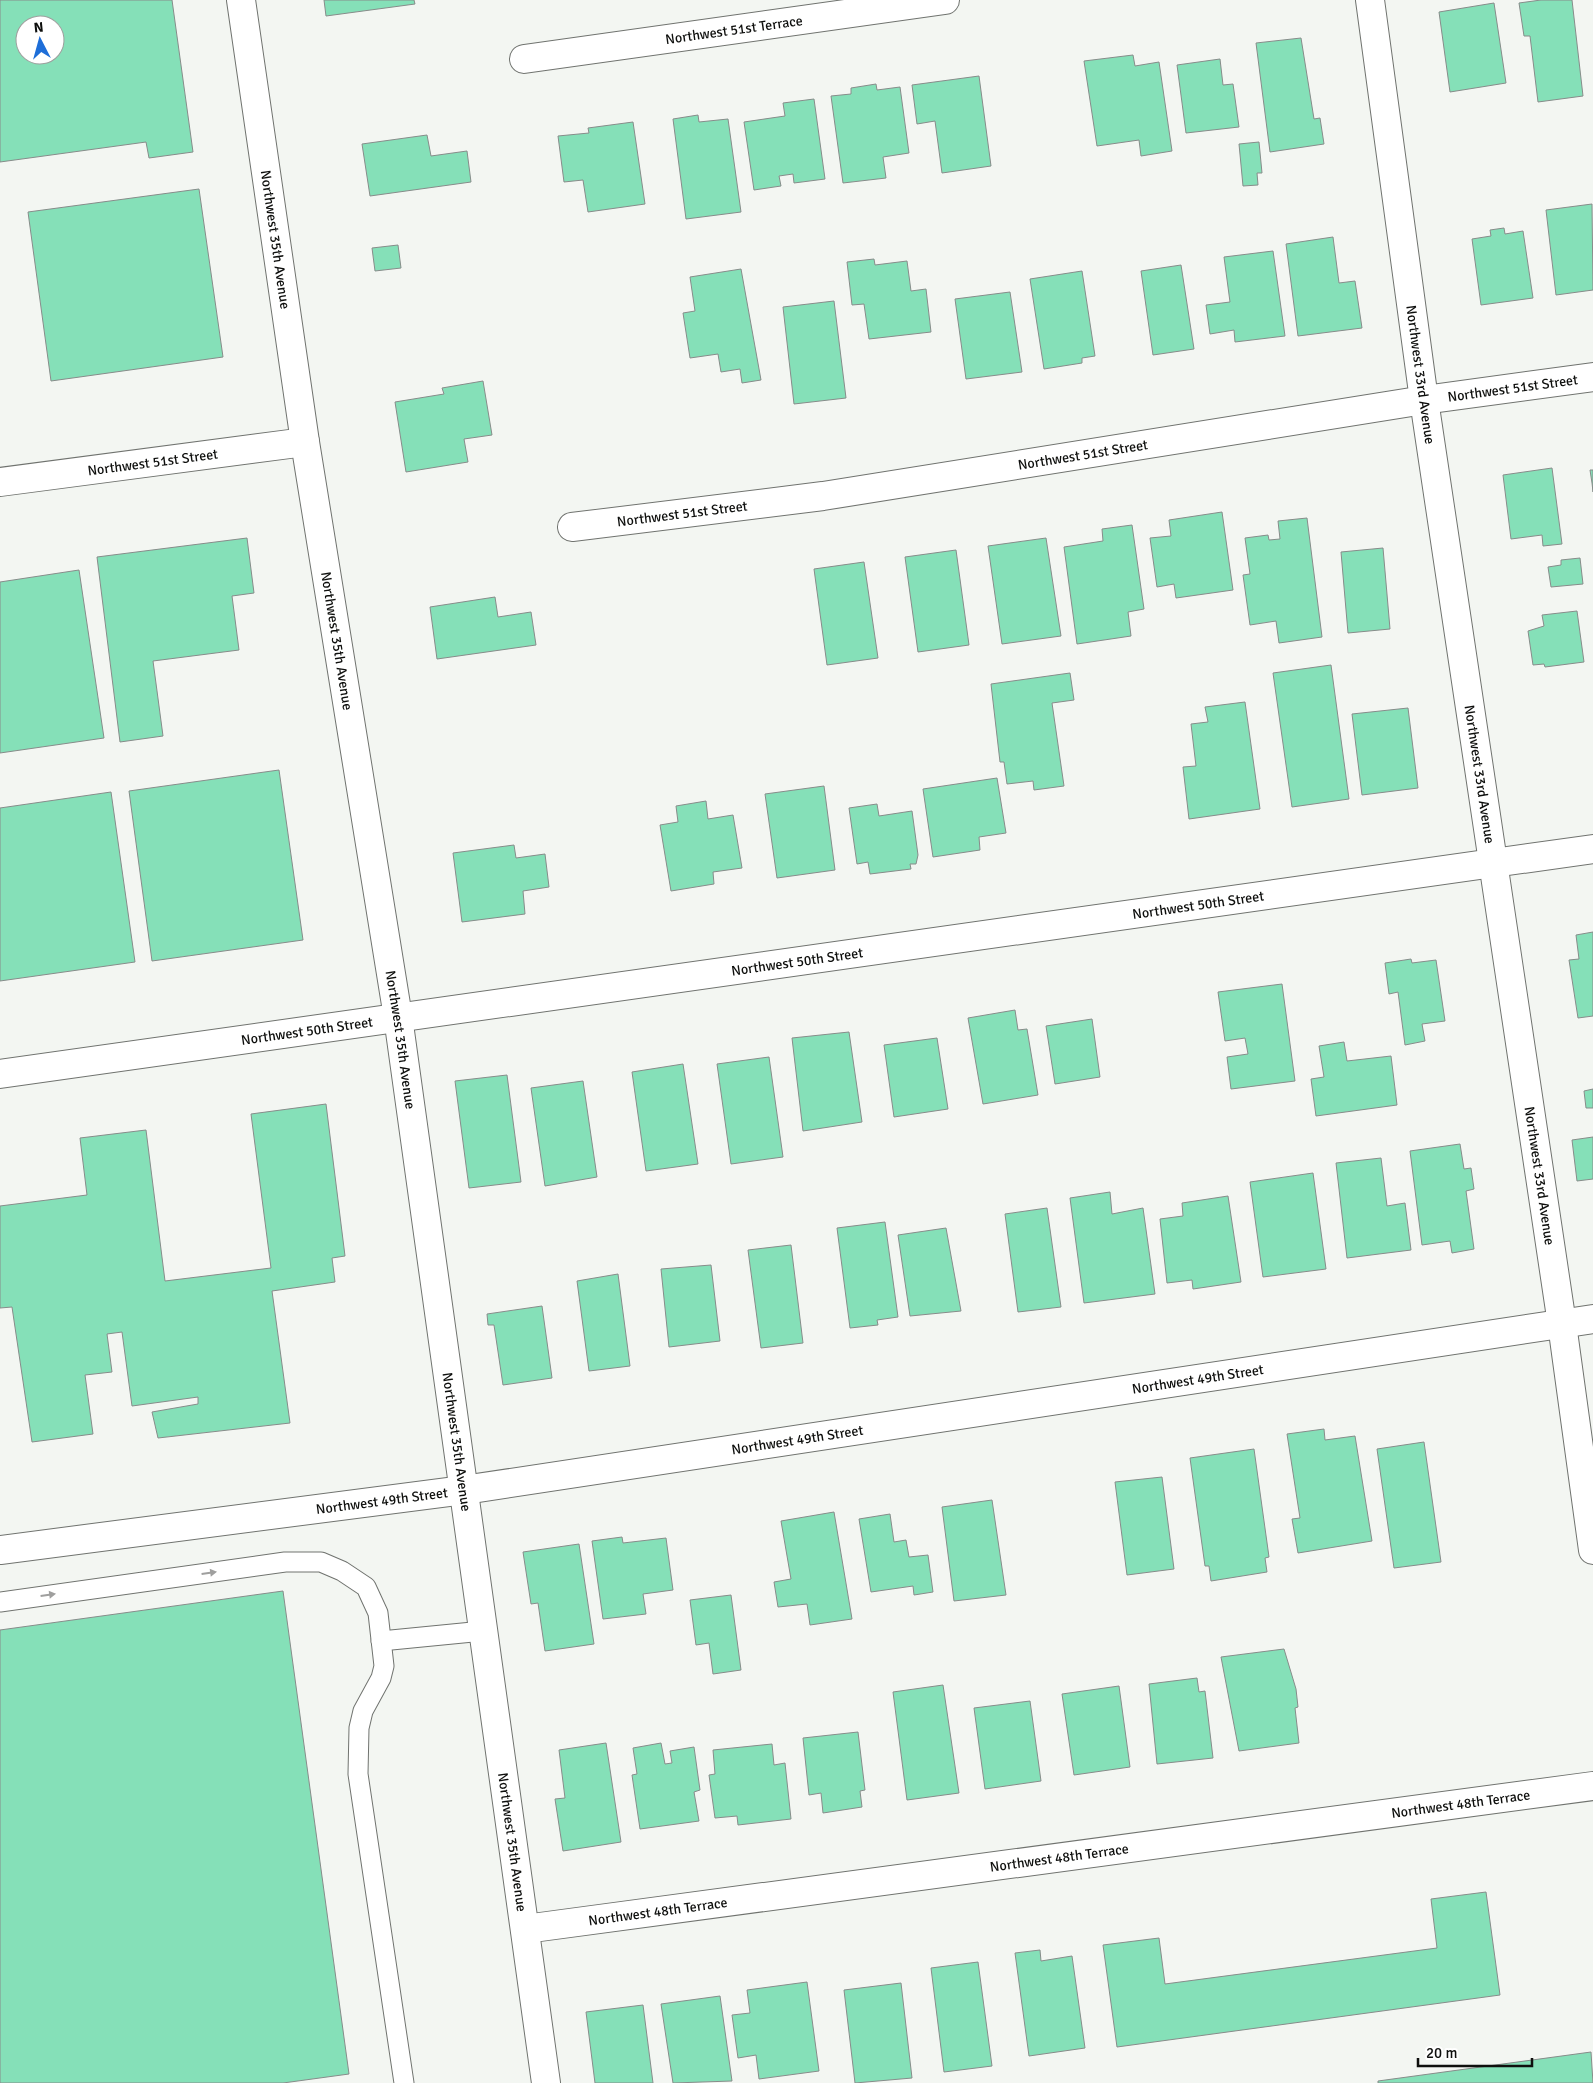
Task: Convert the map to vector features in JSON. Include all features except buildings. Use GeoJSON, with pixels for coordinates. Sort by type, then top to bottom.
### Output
{"type":"FeatureCollection","features":[{"type":"Feature","properties":{"kind":"street","name":"Northwest 35th Avenue"},"geometry":{"type":"LineString","coordinates":[[241,0],[305,442],[398,1017],[546,2083]]}},
{"type":"Feature","properties":{"kind":"street","name":"Northwest 51st Terrace"},"geometry":{"type":"LineString","coordinates":[[524,59],[945,0]]}},
{"type":"Feature","properties":{"kind":"street","name":"Northwest 33rd Avenue"},"geometry":{"type":"LineString","coordinates":[[1370,0],[1424,400],[1562,1324],[1593,1550]]}},
{"type":"Feature","properties":{"kind":"street","name":"Northwest 51st Street"},"geometry":{"type":"LineString","coordinates":[[572,528],[823,496],[1424,400],[1593,377]]}},
{"type":"Feature","properties":{"kind":"street","name":"Northwest 51st Street"},"geometry":{"type":"LineString","coordinates":[[0,482],[305,442]]}},
{"type":"Feature","properties":{"kind":"street","name":"Northwest 50th Street"},"geometry":{"type":"LineString","coordinates":[[0,1074],[1593,849]]}},
{"type":"Feature","properties":{"kind":"street","name":"Northwest 49th Street"},"geometry":{"type":"LineString","coordinates":[[0,1550],[464,1490],[1593,1319]]}},
{"type":"Feature","properties":{"kind":"street","name":"Northwest 48th Terrace"},"geometry":{"type":"LineString","coordinates":[[525,1929],[1593,1786]]}},
{"type":"Feature","properties":{"kind":"lane"},"geometry":{"type":"LineString","coordinates":[[0,1602],[285,1562],[321,1562],[342,1571],[366,1587],[378,1613],[384,1666],[381,1678],[363,1711],[359,1728],[358,1774],[404,2083]]}},
{"type":"Feature","properties":{"kind":"lane"},"geometry":{"type":"LineString","coordinates":[[381,1641],[483,1631]]}}]}
